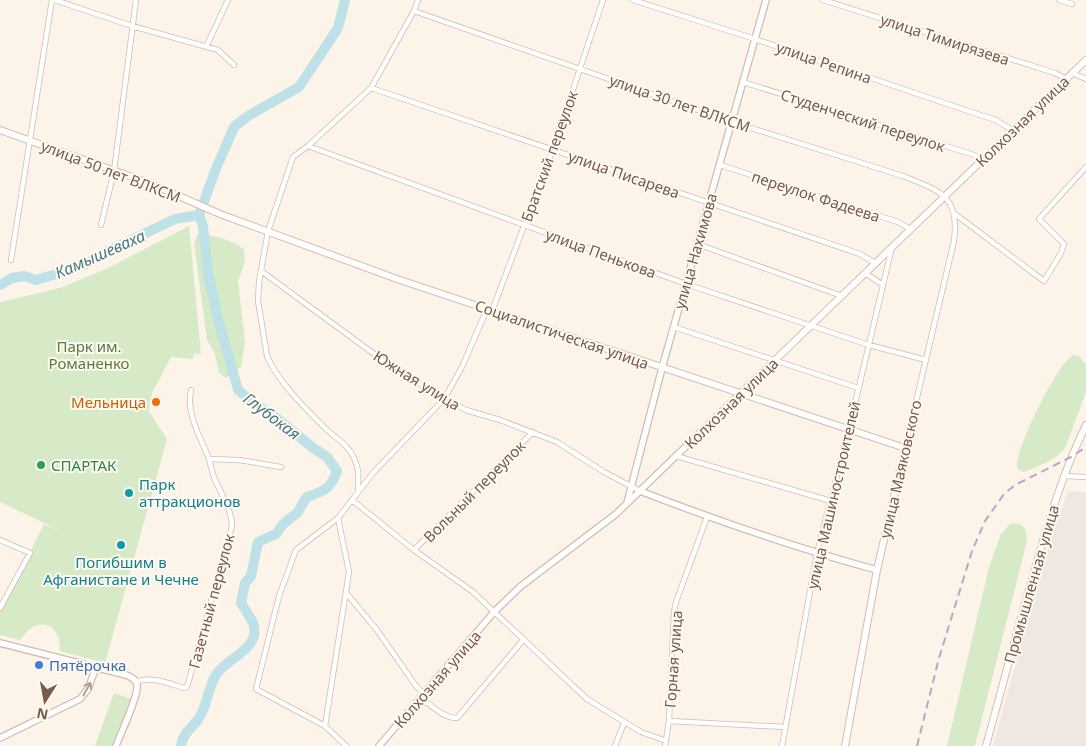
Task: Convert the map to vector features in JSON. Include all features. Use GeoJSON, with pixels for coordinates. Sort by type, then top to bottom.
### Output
{"type":"FeatureCollection","features":[{"type":"Feature","properties":{"kind":"main road","name":"Колхозная улица"},"geometry":{"type":"LineString","coordinates":[[740,394],[1086,60]]}},
{"type":"Feature","properties":{"kind":"main road","name":"улица 50 лет ВЛКСМ"},"geometry":{"type":"LineString","coordinates":[[0,130],[149,183],[220,214]]}},
{"type":"Feature","properties":{"kind":"main road","name":"Социалистическая улица"},"geometry":{"type":"LineString","coordinates":[[220,214],[397,279],[905,448]]}},
{"type":"Feature","properties":{"kind":"main road","name":"Промышленная улица"},"geometry":{"type":"LineString","coordinates":[[986,746],[1022,611],[1064,476],[1086,425]]}},
{"type":"Feature","properties":{"kind":"main road","name":"улица Маяковского"},"geometry":{"type":"LineString","coordinates":[[845,746],[876,570],[905,448]]}},
{"type":"Feature","properties":{"kind":"street"},"geometry":{"type":"LineString","coordinates":[[11,260],[53,0],[132,26],[218,50],[234,65]]}},
{"type":"Feature","properties":{"kind":"street"},"geometry":{"type":"LineString","coordinates":[[101,225],[114,171],[136,0]]}},
{"type":"Feature","properties":{"kind":"street"},"geometry":{"type":"LineString","coordinates":[[206,47],[228,0]]}},
{"type":"Feature","properties":{"kind":"street"},"geometry":{"type":"LineString","coordinates":[[358,492],[358,467],[351,451],[326,429],[291,391],[270,362],[258,302],[260,271],[268,231],[293,157],[308,146],[371,88],[414,11],[418,0]]}},
{"type":"Feature","properties":{"kind":"street","name":"Братский переулок"},"geometry":{"type":"LineString","coordinates":[[325,726],[256,689],[279,596],[293,556],[301,545],[338,518],[373,473],[444,399],[462,367],[489,310],[524,225],[553,149],[603,0]]}},
{"type":"Feature","properties":{"kind":"street","name":"улица Репина"},"geometry":{"type":"LineString","coordinates":[[632,0],[996,120],[1013,131]]}},
{"type":"Feature","properties":{"kind":"street","name":"улица Нахимова"},"geometry":{"type":"LineString","coordinates":[[627,504],[662,368],[766,0]]}},
{"type":"Feature","properties":{"kind":"street","name":"улица Тимирязева"},"geometry":{"type":"LineString","coordinates":[[823,0],[1055,73],[1066,80]]}},
{"type":"Feature","properties":{"kind":"street"},"geometry":{"type":"LineString","coordinates":[[1059,0],[1072,4]]}},
{"type":"Feature","properties":{"kind":"street","name":"улица 30 лет ВЛКСМ"},"geometry":{"type":"LineString","coordinates":[[414,11],[732,122],[903,176],[926,185],[944,196]]}},
{"type":"Feature","properties":{"kind":"street"},"geometry":{"type":"LineString","coordinates":[[1072,73],[1086,79]]}},
{"type":"Feature","properties":{"kind":"street","name":"Студенческий переулок"},"geometry":{"type":"LineString","coordinates":[[743,82],[974,155],[982,160]]}},
{"type":"Feature","properties":{"kind":"street","name":"улица Писарева"},"geometry":{"type":"LineString","coordinates":[[371,88],[860,254],[875,263]]}},
{"type":"Feature","properties":{"kind":"street","name":"улица Пенькова"},"geometry":{"type":"LineString","coordinates":[[308,146],[686,284],[869,345],[926,360]]}},
{"type":"Feature","properties":{"kind":"street","name":"переулок Фадеева"},"geometry":{"type":"LineString","coordinates":[[720,165],[898,222],[910,229]]}},
{"type":"Feature","properties":{"kind":"street"},"geometry":{"type":"LineString","coordinates":[[944,196],[952,206],[955,214],[1044,281],[1061,253],[1064,244],[1039,219],[1086,167]]}},
{"type":"Feature","properties":{"kind":"street","name":"улица Маяковского"},"geometry":{"type":"LineString","coordinates":[[905,448],[954,241],[955,214]]}},
{"type":"Feature","properties":{"kind":"street"},"geometry":{"type":"LineString","coordinates":[[697,244],[842,296]]}},
{"type":"Feature","properties":{"kind":"street","name":"улица Машиностроителей"},"geometry":{"type":"LineString","coordinates":[[782,746],[816,553],[849,429],[893,245]]}},
{"type":"Feature","properties":{"kind":"street","name":"Южная улица"},"geometry":{"type":"LineString","coordinates":[[260,271],[400,374],[466,410],[557,442],[604,472],[640,491]]}},
{"type":"Feature","properties":{"kind":"street"},"geometry":{"type":"LineString","coordinates":[[865,273],[884,285]]}},
{"type":"Feature","properties":{"kind":"street"},"geometry":{"type":"LineString","coordinates":[[674,328],[858,388]]}},
{"type":"Feature","properties":{"kind":"street","name":"Газетный переулок"},"geometry":{"type":"LineString","coordinates":[[136,682],[152,680],[184,688],[187,687],[232,526],[230,514],[214,477],[192,416],[191,390]]}},
{"type":"Feature","properties":{"kind":"street","name":"Колхозная улица"},"geometry":{"type":"LineString","coordinates":[[379,746],[494,612],[528,581],[616,514],[740,394]]}},
{"type":"Feature","properties":{"kind":"street","name":"Вольный переулок"},"geometry":{"type":"LineString","coordinates":[[414,550],[533,432]]}},
{"type":"Feature","properties":{"kind":"street"},"geometry":{"type":"LineString","coordinates":[[676,456],[831,500]]}},
{"type":"Feature","properties":{"kind":"street"},"geometry":{"type":"LineString","coordinates":[[209,459],[239,460],[282,466]]}},
{"type":"Feature","properties":{"kind":"street"},"geometry":{"type":"LineString","coordinates":[[1064,476],[1086,477]]}},
{"type":"Feature","properties":{"kind":"street"},"geometry":{"type":"LineString","coordinates":[[640,491],[707,517],[816,553],[876,570]]}},
{"type":"Feature","properties":{"kind":"street"},"geometry":{"type":"LineString","coordinates":[[352,500],[414,550],[473,592],[587,699],[624,723],[666,744]]}},
{"type":"Feature","properties":{"kind":"street","name":"Горная улица"},"geometry":{"type":"LineString","coordinates":[[666,744],[669,721],[674,612],[707,517]]}},
{"type":"Feature","properties":{"kind":"street"},"geometry":{"type":"LineString","coordinates":[[338,518],[349,572],[325,726],[346,746]]}},
{"type":"Feature","properties":{"kind":"street"},"geometry":{"type":"LineString","coordinates":[[0,540],[30,553],[0,608]]}},
{"type":"Feature","properties":{"kind":"street"},"geometry":{"type":"LineString","coordinates":[[347,594],[365,614],[423,696],[442,713],[453,718],[456,718],[524,639]]}},
{"type":"Feature","properties":{"kind":"street"},"geometry":{"type":"LineString","coordinates":[[0,643],[126,675],[134,679],[136,682],[136,695],[116,746]]}},
{"type":"Feature","properties":{"kind":"street"},"geometry":{"type":"LineString","coordinates":[[0,738],[80,699],[88,689],[96,667]]}},
{"type":"Feature","properties":{"kind":"street"},"geometry":{"type":"LineString","coordinates":[[669,721],[785,728]]}},
{"type":"Feature","properties":{"kind":"street"},"geometry":{"type":"LineString","coordinates":[[615,746],[624,723]]}},
{"type":"Feature","properties":{"kind":"shaded area"},"geometry":{"type":"Polygon","coordinates":[[[1068,491],[1086,492],[1086,746],[993,746],[1044,560],[1068,491]]]}},
{"type":"Feature","properties":{"kind":"green space","name":"Парк им. Романенко"},"geometry":{"type":"Polygon","coordinates":[[[189,226],[201,354],[194,353],[193,359],[171,357],[152,393],[149,411],[167,439],[105,663],[59,651],[60,645],[57,635],[51,627],[46,625],[41,624],[33,627],[20,640],[0,635],[0,612],[44,524],[61,531],[0,502],[0,302],[60,288],[108,268],[189,226]]]}},
{"type":"Feature","properties":{"kind":"green space"},"geometry":{"type":"Polygon","coordinates":[[[198,234],[222,238],[244,249],[245,262],[238,281],[245,342],[241,367],[226,378],[219,373],[215,354],[207,340],[194,243],[198,234]]]}},
{"type":"Feature","properties":{"kind":"green space"},"geometry":{"type":"Polygon","coordinates":[[[1074,355],[1079,356],[1086,363],[1086,392],[1066,446],[1058,455],[1047,462],[1024,472],[1020,471],[1017,466],[1019,455],[1031,423],[1059,371],[1067,360],[1074,355]]]}},
{"type":"Feature","properties":{"kind":"green space"},"geometry":{"type":"Polygon","coordinates":[[[1014,523],[1021,525],[1025,529],[1027,541],[975,746],[947,746],[989,567],[1001,534],[1009,525],[1014,523]]]}},
{"type":"Feature","properties":{"kind":"green space"},"geometry":{"type":"Polygon","coordinates":[[[114,693],[131,699],[114,746],[95,746],[114,693]]]}},
{"type":"Feature","properties":{"kind":"waterway","name":"Глубокая"},"geometry":{"type":"LineString","coordinates":[[181,746],[186,734],[202,713],[212,682],[218,672],[248,647],[252,640],[254,626],[241,603],[245,583],[251,576],[258,542],[276,534],[283,524],[297,513],[307,497],[329,486],[337,471],[327,457],[238,390],[218,319],[208,273],[203,226],[199,215],[234,127],[248,116],[299,87],[338,28],[345,0]]}},
{"type":"Feature","properties":{"kind":"waterway","name":"Камышеваха"},"geometry":{"type":"LineString","coordinates":[[0,285],[12,278],[24,276],[36,280],[86,264],[102,254],[175,219],[199,215]]}},
{"type":"Feature","properties":{"kind":"railway"},"geometry":{"type":"LineString","coordinates":[[917,746],[939,658],[972,551],[985,521],[1004,494],[1015,485],[1071,457],[1086,447]]}},
{"type":"Feature","properties":{"kind":"place","name":"Мельница"},"geometry":{"type":"Point","coordinates":[156,402]}},
{"type":"Feature","properties":{"kind":"place","name":"СПАРТАК"},"geometry":{"type":"Point","coordinates":[41,465]}},
{"type":"Feature","properties":{"kind":"place","name":"Парк аттракционов"},"geometry":{"type":"Point","coordinates":[129,493]}},
{"type":"Feature","properties":{"kind":"place","name":"Погибшим в Афганистане и Чечне"},"geometry":{"type":"Point","coordinates":[121,545]}},
{"type":"Feature","properties":{"kind":"place","name":"Пятёрочка"},"geometry":{"type":"Point","coordinates":[39,665]}}]}
